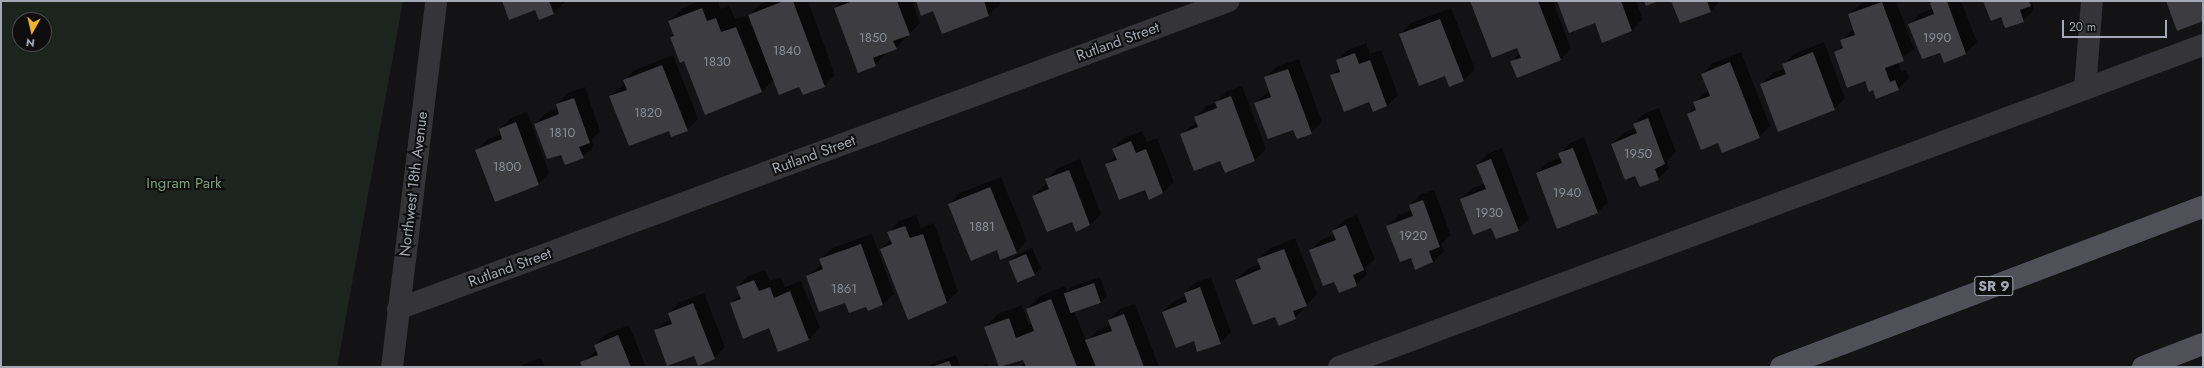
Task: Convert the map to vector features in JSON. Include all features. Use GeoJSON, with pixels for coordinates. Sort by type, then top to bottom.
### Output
{"type":"FeatureCollection","features":[{"type":"Feature","properties":{"kind":"main road","name":"SR 9"},"geometry":{"type":"LineString","coordinates":[[1781,367],[2203,208]]}},
{"type":"Feature","properties":{"kind":"main road"},"geometry":{"type":"LineString","coordinates":[[2143,367],[2203,344]]}},
{"type":"Feature","properties":{"kind":"street","name":"Northwest 18th Avenue"},"geometry":{"type":"LineString","coordinates":[[392,367],[436,1]]}},
{"type":"Feature","properties":{"kind":"street","name":"Rutland Street"},"geometry":{"type":"LineString","coordinates":[[398,309],[1229,1]]}},
{"type":"Feature","properties":{"kind":"street"},"geometry":{"type":"LineString","coordinates":[[2085,90],[2092,1]]}},
{"type":"Feature","properties":{"kind":"street"},"geometry":{"type":"LineString","coordinates":[[1339,367],[2085,90],[2203,44]]}},
{"type":"Feature","properties":{"kind":"green space","name":"Ingram Park"},"geometry":{"type":"Polygon","coordinates":[[[1,1],[403,1],[337,367],[1,367],[1,1]]]}},
{"type":"Feature","properties":{"kind":"building"},"geometry":{"type":"Polygon","coordinates":[[[502,1],[549,1],[554,14],[539,20],[535,10],[509,20],[502,1]]]}},
{"type":"Feature","properties":{"kind":"building"},"geometry":{"type":"Polygon","coordinates":[[[784,1],[793,1],[825,87],[803,95],[799,87],[779,95],[748,15],[784,1]]]}},
{"type":"Feature","properties":{"kind":"building"},"geometry":{"type":"Polygon","coordinates":[[[853,1],[897,1],[910,35],[893,41],[897,49],[873,58],[876,66],[858,73],[834,8],[853,1]]]}},
{"type":"Feature","properties":{"kind":"building"},"geometry":{"type":"Polygon","coordinates":[[[916,1],[984,1],[989,16],[942,34],[933,11],[921,16],[916,1]]]}},
{"type":"Feature","properties":{"kind":"building"},"geometry":{"type":"Polygon","coordinates":[[[1470,1],[1538,1],[1561,60],[1517,78],[1510,61],[1521,58],[1517,48],[1492,58],[1470,1]]]}},
{"type":"Feature","properties":{"kind":"building"},"geometry":{"type":"Polygon","coordinates":[[[1557,1],[1621,1],[1632,31],[1602,43],[1595,23],[1569,33],[1557,1]]]}},
{"type":"Feature","properties":{"kind":"building"},"geometry":{"type":"Polygon","coordinates":[[[1644,1],[1659,1],[1646,6],[1644,1]]]}},
{"type":"Feature","properties":{"kind":"building"},"geometry":{"type":"Polygon","coordinates":[[[1671,1],[1707,1],[1711,12],[1680,23],[1671,1]]]}},
{"type":"Feature","properties":{"kind":"building"},"geometry":{"type":"Polygon","coordinates":[[[1935,1],[1947,1],[1966,54],[1944,63],[1940,53],[1922,59],[1908,24],[1934,14],[1930,3],[1935,1]]]}},
{"type":"Feature","properties":{"kind":"building"},"geometry":{"type":"Polygon","coordinates":[[[1983,1],[2029,1],[2031,6],[2020,10],[2024,22],[2005,28],[2001,17],[1991,21],[1983,1]]]}},
{"type":"Feature","properties":{"kind":"building"},"geometry":{"type":"Polygon","coordinates":[[[2166,1],[2203,1],[2203,21],[2177,31],[2166,1]]]}},
{"type":"Feature","properties":{"kind":"building"},"geometry":{"type":"Polygon","coordinates":[[[1882,2],[1904,61],[1885,68],[1890,82],[1895,80],[1899,90],[1876,99],[1873,90],[1869,92],[1865,81],[1847,88],[1834,52],[1843,48],[1840,40],[1855,35],[1848,14],[1882,2]]]}},
{"type":"Feature","properties":{"kind":"building"},"geometry":{"type":"Polygon","coordinates":[[[702,8],[707,21],[716,18],[721,32],[736,27],[762,92],[705,115],[684,61],[680,63],[670,37],[674,36],[668,21],[702,8]]]}},
{"type":"Feature","properties":{"kind":"building"},"geometry":{"type":"Polygon","coordinates":[[[1440,19],[1464,81],[1449,87],[1445,76],[1419,86],[1399,34],[1440,19]]]}},
{"type":"Feature","properties":{"kind":"building"},"geometry":{"type":"Polygon","coordinates":[[[1813,52],[1835,110],[1778,132],[1760,84],[1786,74],[1782,64],[1813,52]]]}},
{"type":"Feature","properties":{"kind":"building"},"geometry":{"type":"Polygon","coordinates":[[[1355,53],[1359,64],[1370,60],[1387,106],[1373,112],[1369,102],[1344,112],[1330,75],[1340,72],[1336,60],[1355,53]]]}},
{"type":"Feature","properties":{"kind":"building"},"geometry":{"type":"Polygon","coordinates":[[[1730,62],[1760,138],[1722,153],[1718,143],[1701,150],[1687,114],[1696,110],[1693,102],[1710,96],[1701,74],[1730,62]]]}},
{"type":"Feature","properties":{"kind":"building"},"geometry":{"type":"Polygon","coordinates":[[[662,65],[688,131],[671,137],[669,131],[629,146],[609,96],[627,90],[623,80],[662,65]]]}},
{"type":"Feature","properties":{"kind":"building"},"geometry":{"type":"Polygon","coordinates":[[[1288,69],[1312,134],[1297,139],[1293,130],[1268,139],[1254,103],[1271,97],[1264,77],[1288,69]]]}},
{"type":"Feature","properties":{"kind":"building"},"geometry":{"type":"Polygon","coordinates":[[[1231,96],[1255,161],[1225,173],[1220,161],[1194,171],[1180,134],[1198,127],[1194,117],[1217,108],[1215,102],[1231,96]]]}},
{"type":"Feature","properties":{"kind":"building"},"geometry":{"type":"Polygon","coordinates":[[[574,98],[590,143],[579,147],[584,158],[565,165],[561,155],[547,159],[534,124],[559,114],[556,104],[574,98]]]}},
{"type":"Feature","properties":{"kind":"building"},"geometry":{"type":"Polygon","coordinates":[[[1648,118],[1665,164],[1655,169],[1659,180],[1640,187],[1635,176],[1625,180],[1611,144],[1637,133],[1633,124],[1648,118]]]}},
{"type":"Feature","properties":{"kind":"building"},"geometry":{"type":"Polygon","coordinates":[[[516,122],[539,185],[495,202],[475,150],[502,139],[499,129],[516,122]]]}},
{"type":"Feature","properties":{"kind":"building"},"geometry":{"type":"Polygon","coordinates":[[[1131,141],[1136,153],[1146,149],[1163,193],[1149,200],[1145,190],[1119,200],[1105,164],[1117,160],[1112,149],[1131,141]]]}},
{"type":"Feature","properties":{"kind":"building"},"geometry":{"type":"Polygon","coordinates":[[[1573,148],[1598,213],[1557,229],[1536,173],[1562,163],[1558,153],[1573,148]]]}},
{"type":"Feature","properties":{"kind":"building"},"geometry":{"type":"Polygon","coordinates":[[[1491,159],[1519,231],[1496,239],[1491,228],[1473,235],[1460,199],[1486,189],[1476,165],[1491,159]]]}},
{"type":"Feature","properties":{"kind":"building"},"geometry":{"type":"Polygon","coordinates":[[[1069,170],[1090,225],[1076,232],[1072,222],[1047,232],[1032,196],[1049,189],[1045,179],[1069,170]]]}},
{"type":"Feature","properties":{"kind":"building"},"geometry":{"type":"Polygon","coordinates":[[[990,187],[1017,253],[1000,260],[997,250],[971,261],[948,204],[990,187]]]}},
{"type":"Feature","properties":{"kind":"building"},"geometry":{"type":"Polygon","coordinates":[[[1423,200],[1440,247],[1429,251],[1433,262],[1415,270],[1411,258],[1400,262],[1386,226],[1413,216],[1409,205],[1423,200]]]}},
{"type":"Feature","properties":{"kind":"building"},"geometry":{"type":"Polygon","coordinates":[[[1346,225],[1364,270],[1353,275],[1357,286],[1339,293],[1334,282],[1323,286],[1309,250],[1336,240],[1332,231],[1346,225]]]}},
{"type":"Feature","properties":{"kind":"building"},"geometry":{"type":"Polygon","coordinates":[[[905,226],[910,238],[923,234],[947,303],[908,320],[880,249],[892,244],[887,232],[905,226]]]}},
{"type":"Feature","properties":{"kind":"building"},"geometry":{"type":"Polygon","coordinates":[[[861,244],[883,305],[868,311],[866,307],[849,313],[845,303],[819,312],[806,276],[823,269],[819,259],[861,244]]]}},
{"type":"Feature","properties":{"kind":"building"},"geometry":{"type":"Polygon","coordinates":[[[1284,249],[1307,306],[1293,311],[1296,319],[1279,326],[1275,317],[1253,325],[1235,280],[1261,269],[1257,259],[1284,249]]]}},
{"type":"Feature","properties":{"kind":"building"},"geometry":{"type":"Polygon","coordinates":[[[1026,254],[1035,275],[1017,283],[1009,261],[1026,254]]]}},
{"type":"Feature","properties":{"kind":"building"},"geometry":{"type":"Polygon","coordinates":[[[754,280],[759,291],[770,287],[774,298],[790,291],[809,340],[778,352],[769,328],[743,339],[730,303],[741,299],[736,287],[754,280]]]}},
{"type":"Feature","properties":{"kind":"building"},"geometry":{"type":"Polygon","coordinates":[[[1094,283],[1101,303],[1071,313],[1064,293],[1094,283]]]}},
{"type":"Feature","properties":{"kind":"building"},"geometry":{"type":"Polygon","coordinates":[[[1200,287],[1221,344],[1197,352],[1194,341],[1176,348],[1162,312],[1187,302],[1184,293],[1200,287]]]}},
{"type":"Feature","properties":{"kind":"building"},"geometry":{"type":"Polygon","coordinates":[[[1051,299],[1077,367],[1026,367],[1023,360],[999,367],[984,327],[1009,318],[1016,338],[1034,331],[1026,309],[1051,299]]]}},
{"type":"Feature","properties":{"kind":"building"},"geometry":{"type":"Polygon","coordinates":[[[693,303],[715,359],[698,366],[694,356],[667,366],[654,330],[672,324],[668,313],[693,303]]]}},
{"type":"Feature","properties":{"kind":"building"},"geometry":{"type":"Polygon","coordinates":[[[1124,314],[1144,367],[1096,367],[1085,340],[1112,331],[1108,320],[1124,314]]]}},
{"type":"Feature","properties":{"kind":"building"},"geometry":{"type":"Polygon","coordinates":[[[618,335],[631,367],[582,367],[580,362],[598,355],[594,345],[618,335]]]}},
{"type":"Feature","properties":{"kind":"building"},"geometry":{"type":"Polygon","coordinates":[[[949,361],[952,367],[932,367],[949,361]]]}}]}
